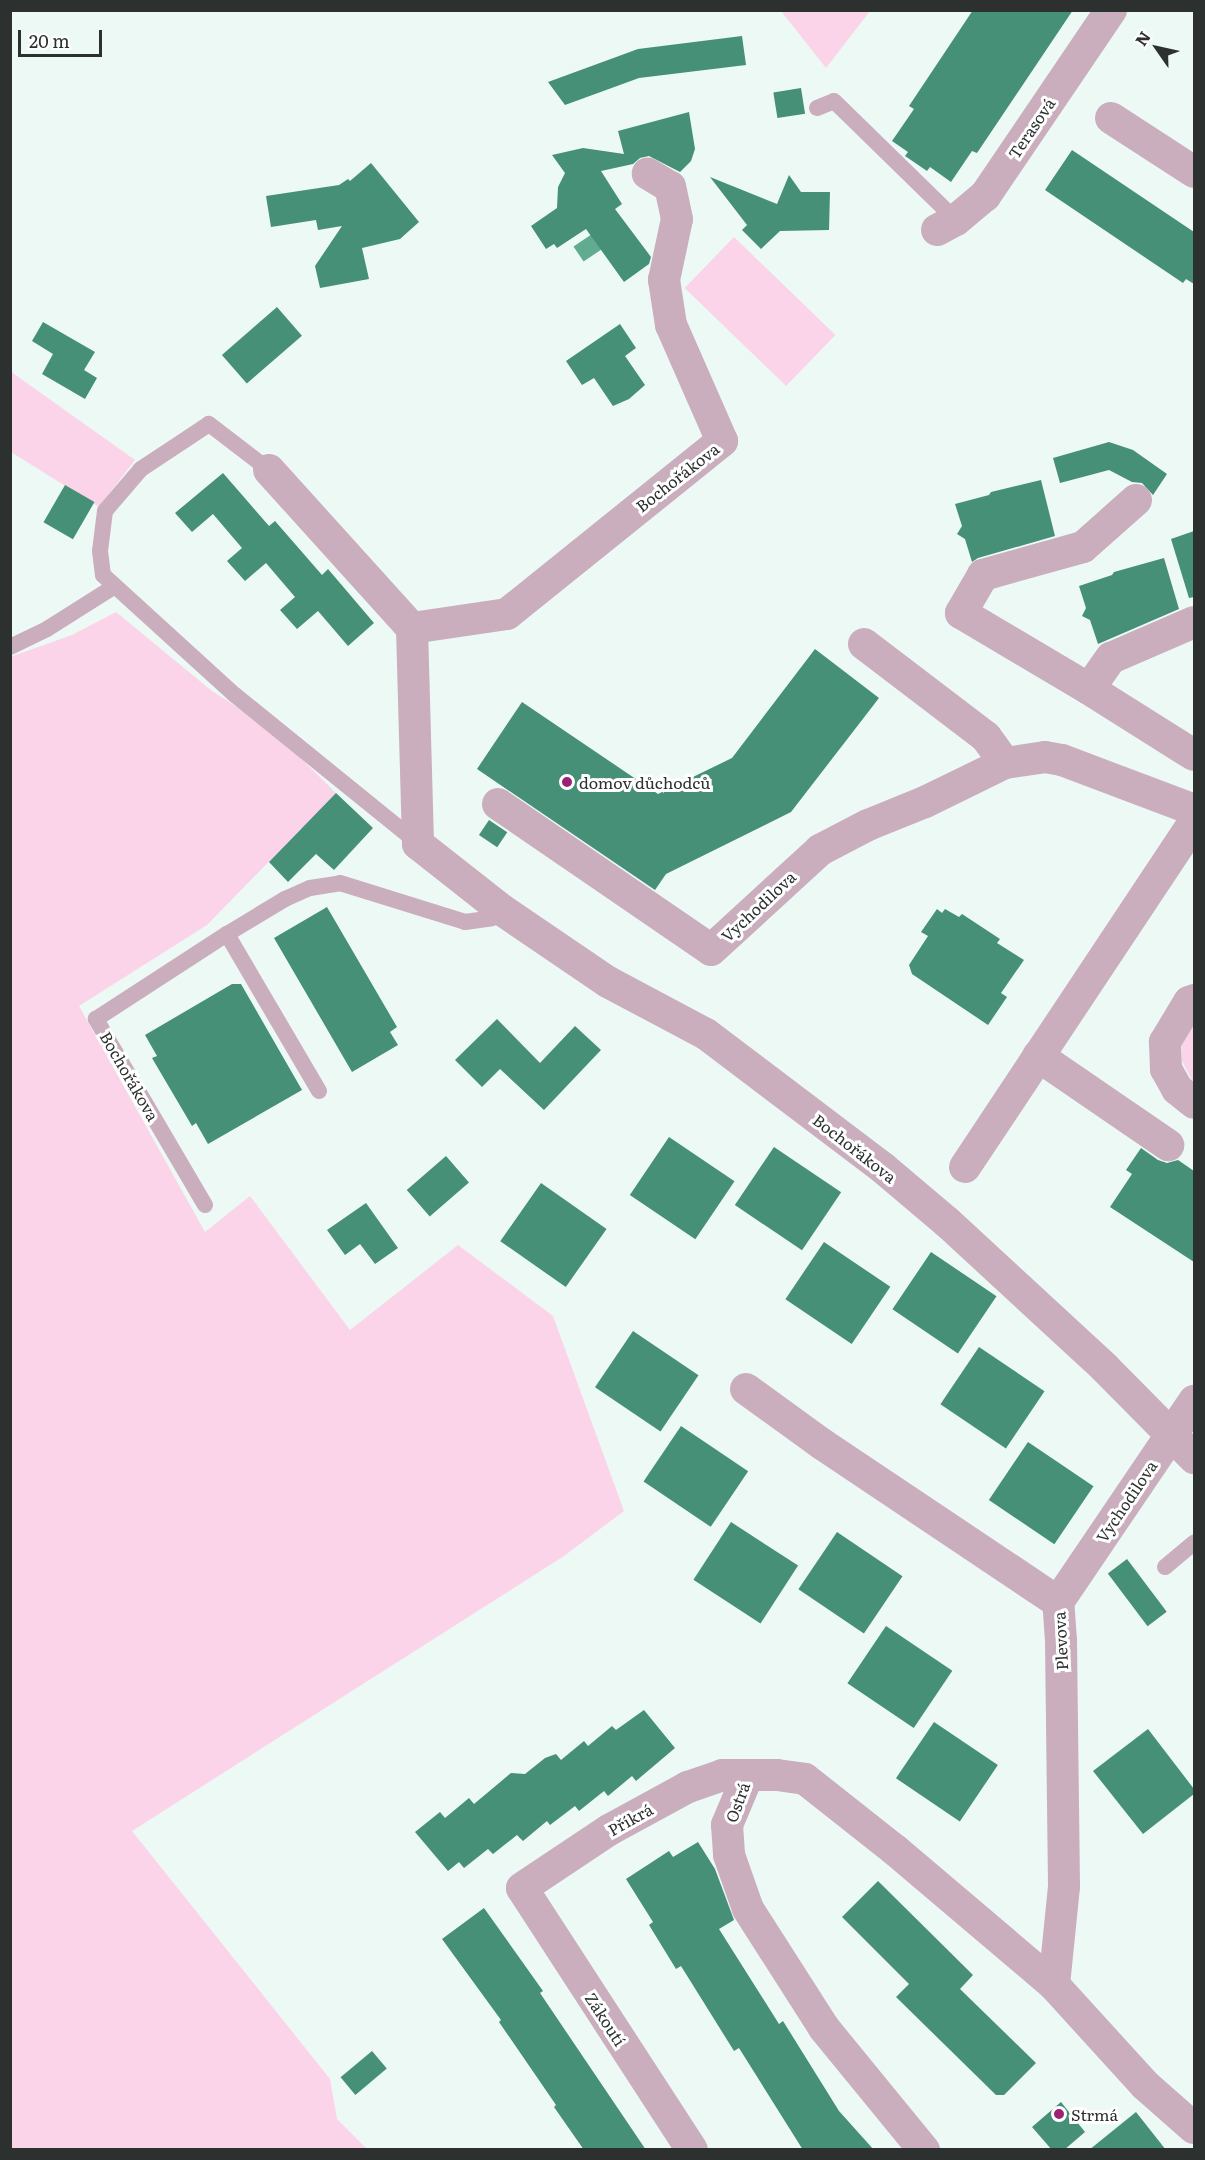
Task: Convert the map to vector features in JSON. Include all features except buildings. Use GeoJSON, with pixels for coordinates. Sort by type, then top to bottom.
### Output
{"type":"FeatureCollection","features":[{"type":"Feature","properties":{"kind":"street","name":"Terasová"},"geometry":{"type":"LineString","coordinates":[[947,225],[985,196],[1111,10]]}},
{"type":"Feature","properties":{"kind":"street"},"geometry":{"type":"LineString","coordinates":[[1111,118],[1194,172]]}},
{"type":"Feature","properties":{"kind":"street","name":"Bochořákova"},"geometry":{"type":"LineString","coordinates":[[411,628],[507,614],[722,441],[671,324],[664,280],[677,219],[670,187],[648,174]]}},
{"type":"Feature","properties":{"kind":"street"},"geometry":{"type":"LineString","coordinates":[[269,470],[411,628],[418,844]]}},
{"type":"Feature","properties":{"kind":"street"},"geometry":{"type":"LineString","coordinates":[[1136,501],[1083,547],[983,575],[962,613],[1194,755]]}},
{"type":"Feature","properties":{"kind":"street"},"geometry":{"type":"LineString","coordinates":[[1089,689],[1111,658],[1194,622]]}},
{"type":"Feature","properties":{"kind":"street"},"geometry":{"type":"LineString","coordinates":[[864,644],[986,737],[1005,763]]}},
{"type":"Feature","properties":{"kind":"street","name":"Vychodilova"},"geometry":{"type":"LineString","coordinates":[[498,804],[711,950],[820,850],[868,825],[925,802],[1005,763],[1045,757],[1062,760],[1194,810]]}},
{"type":"Feature","properties":{"kind":"street"},"geometry":{"type":"LineString","coordinates":[[965,1167],[1194,822]]}},
{"type":"Feature","properties":{"kind":"street","name":"Bochořákova"},"geometry":{"type":"LineString","coordinates":[[418,844],[502,910],[608,982],[706,1034],[883,1168],[955,1231],[1172,1434],[1194,1458]]}},
{"type":"Feature","properties":{"kind":"street"},"geometry":{"type":"LineString","coordinates":[[1194,1000],[1189,1002],[1165,1042],[1166,1069],[1177,1089],[1194,1103]]}},
{"type":"Feature","properties":{"kind":"street"},"geometry":{"type":"LineString","coordinates":[[1038,1056],[1168,1145]]}},
{"type":"Feature","properties":{"kind":"street","name":"Plevova"},"geometry":{"type":"LineString","coordinates":[[746,1389],[832,1451],[1058,1602],[1061,1641],[1064,1886],[1054,1985]]}},
{"type":"Feature","properties":{"kind":"street","name":"Vychodilova"},"geometry":{"type":"LineString","coordinates":[[1058,1602],[1194,1401]]}},
{"type":"Feature","properties":{"kind":"street","name":"Příkrá"},"geometry":{"type":"LineString","coordinates":[[522,1888],[609,1830],[688,1786],[722,1775],[748,1775]]}},
{"type":"Feature","properties":{"kind":"street","name":"Ostrá"},"geometry":{"type":"LineString","coordinates":[[924,2150],[824,2028],[748,1909],[729,1855],[727,1825],[748,1775],[805,1779],[895,1850],[1054,1985]]}},
{"type":"Feature","properties":{"kind":"street","name":"Zákoutí"},"geometry":{"type":"LineString","coordinates":[[522,1888],[692,2150]]}},
{"type":"Feature","properties":{"kind":"street"},"geometry":{"type":"LineString","coordinates":[[1054,1985],[1145,2085],[1194,2128]]}},
{"type":"Feature","properties":{"kind":"lane"},"geometry":{"type":"LineString","coordinates":[[817,108],[834,101],[947,225]]}},
{"type":"Feature","properties":{"kind":"lane"},"geometry":{"type":"LineString","coordinates":[[269,470],[209,424],[141,469],[105,511],[100,551],[103,575],[235,695],[418,844]]}},
{"type":"Feature","properties":{"kind":"lane"},"geometry":{"type":"LineString","coordinates":[[10,647],[46,629],[115,586]]}},
{"type":"Feature","properties":{"kind":"lane","name":"Bochořákova"},"geometry":{"type":"LineString","coordinates":[[205,1205],[96,1019],[227,934],[302,891],[340,883],[465,922],[492,918],[502,910]]}},
{"type":"Feature","properties":{"kind":"lane"},"geometry":{"type":"LineString","coordinates":[[227,934],[319,1091]]}},
{"type":"Feature","properties":{"kind":"lane"},"geometry":{"type":"LineString","coordinates":[[1165,1567],[1194,1543]]}},
{"type":"Feature","properties":{"kind":"shaded area"},"geometry":{"type":"Polygon","coordinates":[[[781,11],[870,11],[826,68],[781,11]]]}},
{"type":"Feature","properties":{"kind":"shaded area"},"geometry":{"type":"Polygon","coordinates":[[[610,222],[620,237],[584,262],[574,247],[610,222]]]}},
{"type":"Feature","properties":{"kind":"shaded area"},"geometry":{"type":"Polygon","coordinates":[[[734,237],[835,335],[786,386],[685,288],[734,237]]]}},
{"type":"Feature","properties":{"kind":"shaded area"},"geometry":{"type":"Polygon","coordinates":[[[10,371],[135,460],[99,507],[11,452],[10,371]]]}},
{"type":"Feature","properties":{"kind":"shaded area"},"geometry":{"type":"Polygon","coordinates":[[[116,612],[212,691],[270,728],[336,793],[207,925],[79,1006],[205,1232],[250,1196],[350,1330],[458,1245],[553,1316],[624,1511],[564,1556],[132,1831],[330,2079],[337,2119],[367,2149],[11,2149],[10,657],[72,635],[116,612]]]}},
{"type":"Feature","properties":{"kind":"shaded area"},"geometry":{"type":"Polygon","coordinates":[[[1194,1023],[1194,1084],[1182,1061],[1182,1044],[1194,1023]]]}},
{"type":"Feature","properties":{"kind":"place","name":"domov důchodců"},"geometry":{"type":"Point","coordinates":[567,782]}},
{"type":"Feature","properties":{"kind":"place","name":"Strmá"},"geometry":{"type":"Point","coordinates":[1059,2114]}}]}
